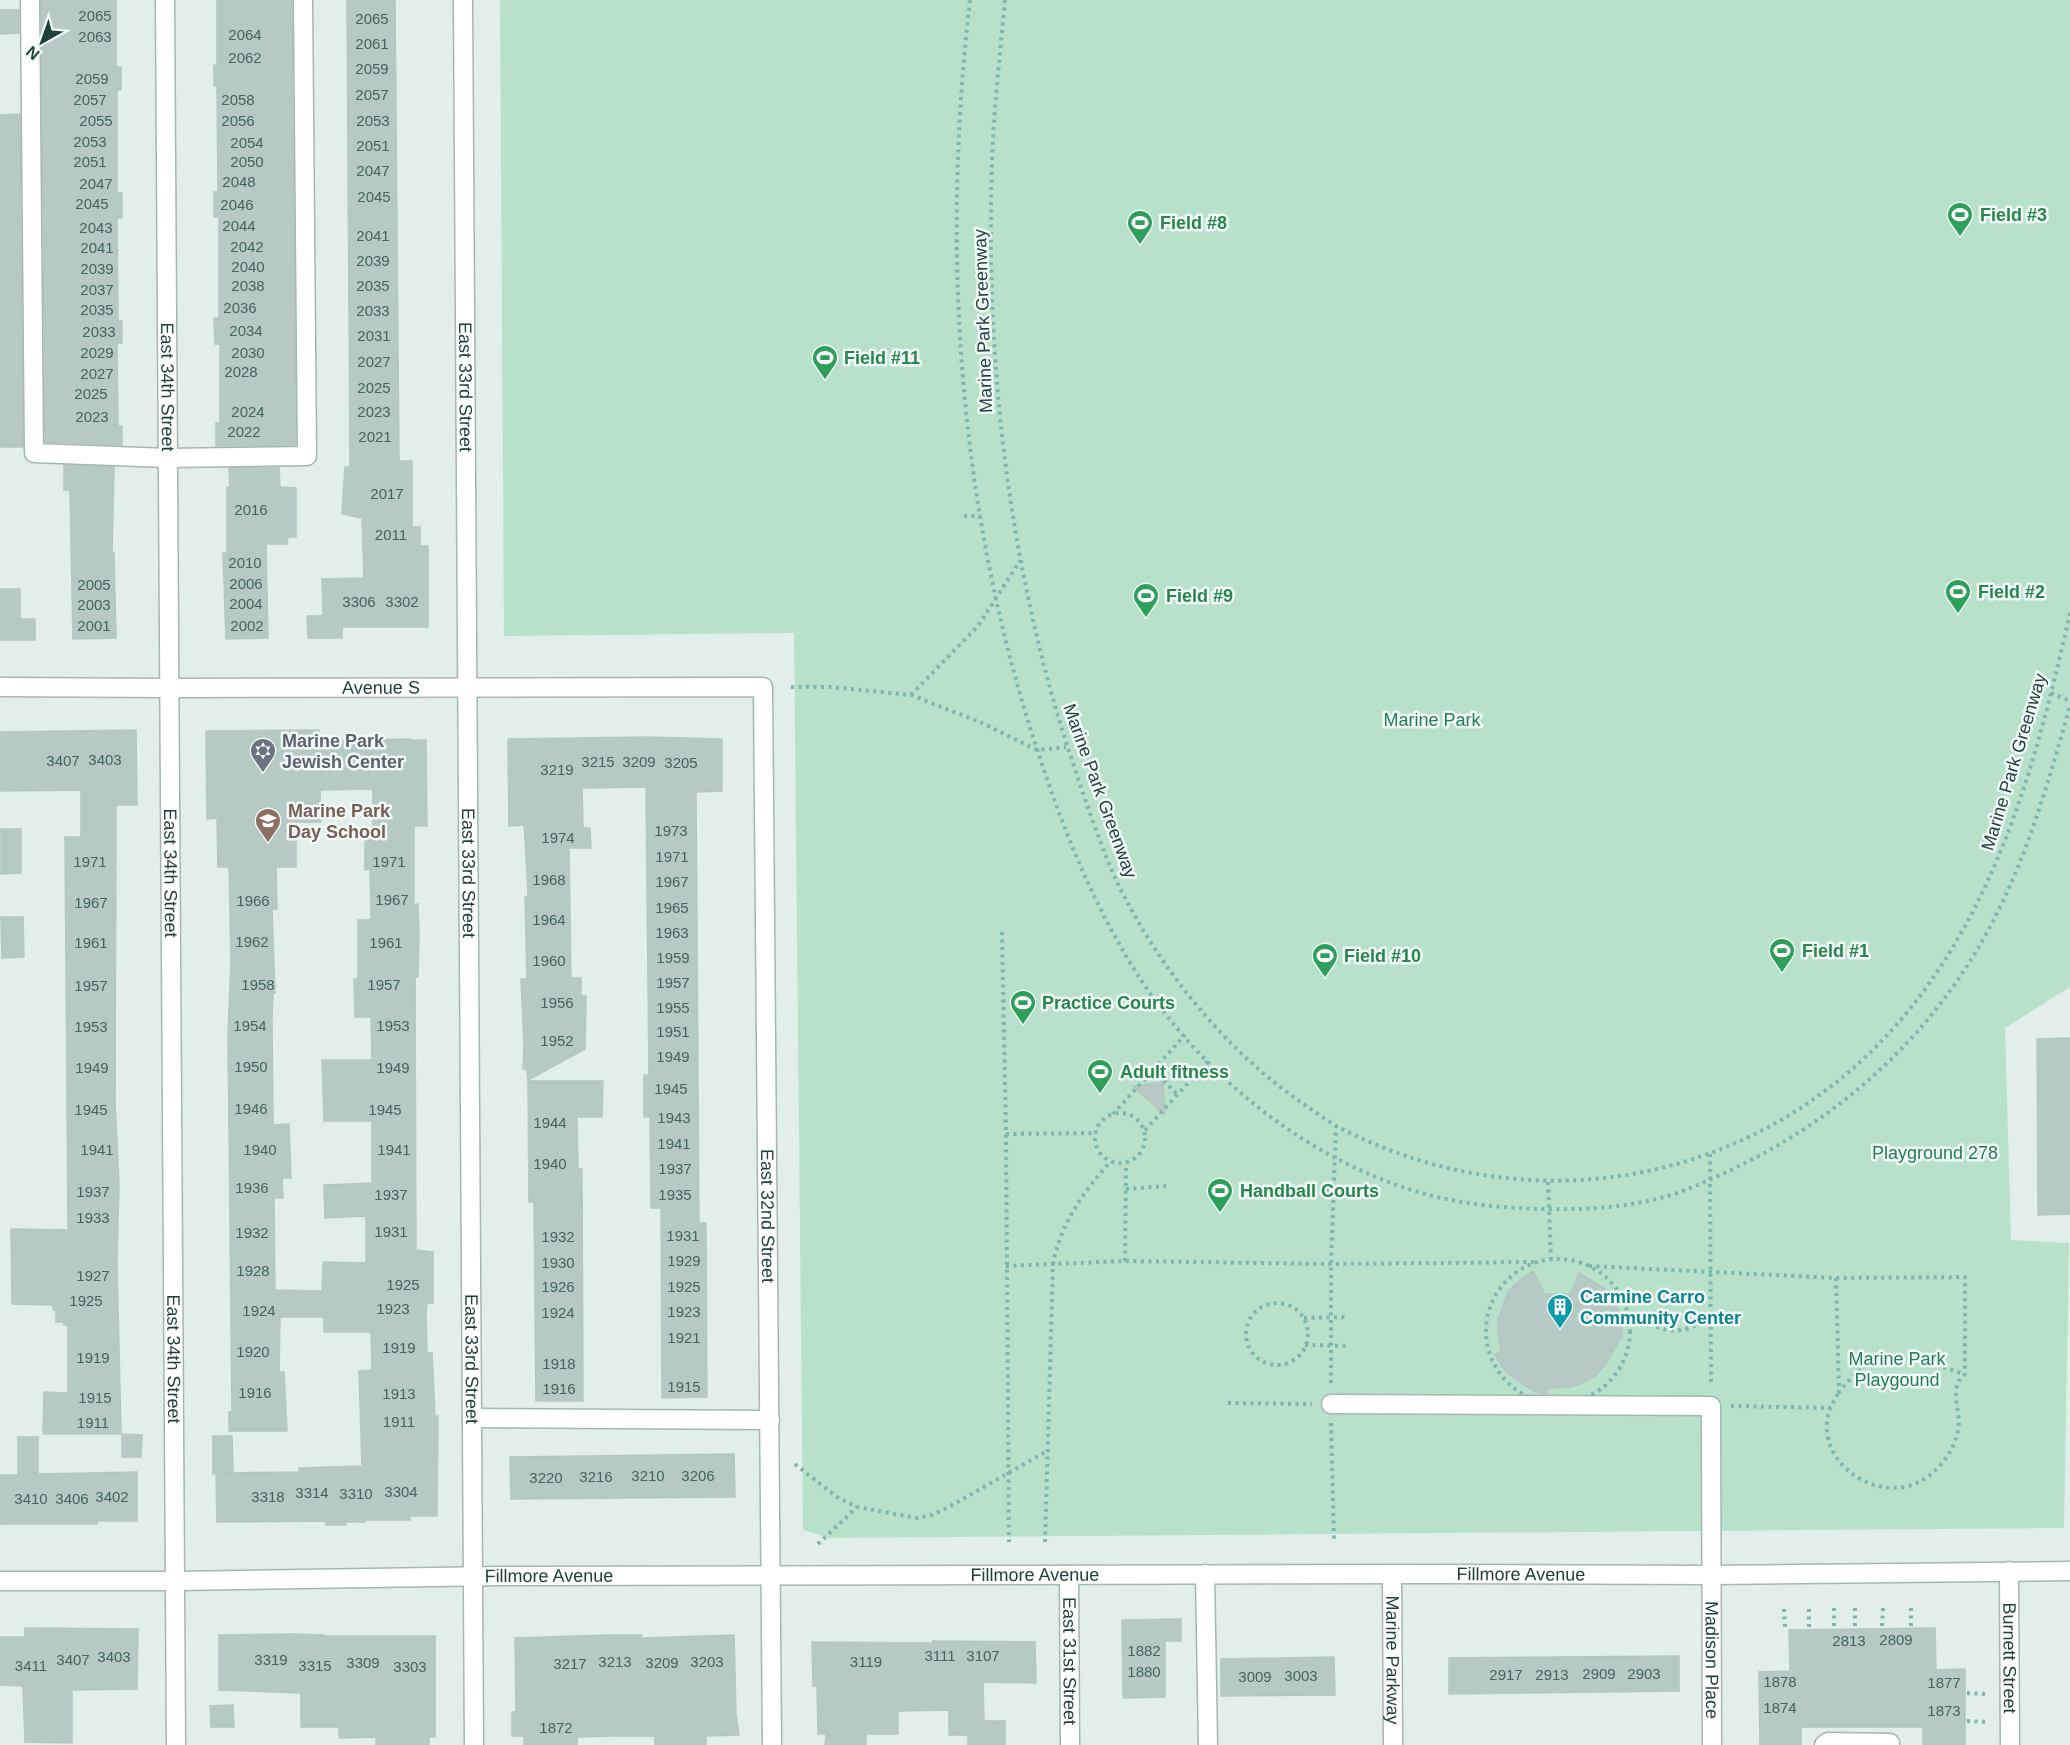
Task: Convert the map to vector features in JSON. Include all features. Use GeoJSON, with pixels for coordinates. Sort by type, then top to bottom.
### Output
{"type":"FeatureCollection","features":[{"type":"Feature","properties":{"kind":"street"},"geometry":{"type":"LineString","coordinates":[[30,0],[34,453],[168,458],[308,456],[303,0]]}},
{"type":"Feature","properties":{"kind":"street","name":"East 34th Street"},"geometry":{"type":"LineString","coordinates":[[165,0],[176,1745]]}},
{"type":"Feature","properties":{"kind":"street","name":"East 33rd Street"},"geometry":{"type":"LineString","coordinates":[[463,0],[474,1745]]}},
{"type":"Feature","properties":{"kind":"street","name":"Avenue S"},"geometry":{"type":"LineString","coordinates":[[0,687],[763,687]]}},
{"type":"Feature","properties":{"kind":"street","name":"East 32nd Street"},"geometry":{"type":"LineString","coordinates":[[763,687],[772,1745]]}},
{"type":"Feature","properties":{"kind":"street"},"geometry":{"type":"LineString","coordinates":[[1331,1404],[1711,1406]]}},
{"type":"Feature","properties":{"kind":"street","name":"Madison Place"},"geometry":{"type":"LineString","coordinates":[[1711,1406],[1712,1745]]}},
{"type":"Feature","properties":{"kind":"street"},"geometry":{"type":"LineString","coordinates":[[472,1418],[770,1420]]}},
{"type":"Feature","properties":{"kind":"street","name":"Burnett Street"},"geometry":{"type":"LineString","coordinates":[[2009,1571],[2010,1745]]}},
{"type":"Feature","properties":{"kind":"street","name":"Fillmore Avenue"},"geometry":{"type":"LineString","coordinates":[[0,1581],[174,1581],[473,1576],[1711,1575],[2070,1571]]}},
{"type":"Feature","properties":{"kind":"street"},"geometry":{"type":"LineString","coordinates":[[1205,1574],[1208,1745]]}},
{"type":"Feature","properties":{"kind":"street","name":"Marine Parkway"},"geometry":{"type":"LineString","coordinates":[[1392,1574],[1393,1745]]}},
{"type":"Feature","properties":{"kind":"street","name":"East 31st Street"},"geometry":{"type":"LineString","coordinates":[[1069,1575],[1070,1745]]}},
{"type":"Feature","properties":{"kind":"street"},"geometry":{"type":"LineString","coordinates":[[1824,1745],[1828,1742],[1890,1743]]}},
{"type":"Feature","properties":{"kind":"path","name":"Marine Park Greenway"},"geometry":{"type":"LineString","coordinates":[[970,0],[960,103],[957,177],[957,250],[964,390],[980,516],[1022,704],[1057,810],[1087,884],[1134,969],[1162,1008],[1208,1061],[1272,1117],[1300,1138],[1336,1159],[1392,1182],[1444,1199],[1506,1208],[1549,1209],[1585,1209],[1660,1198],[1711,1179],[1783,1143],[1830,1111],[1884,1065],[1936,1010],[1972,961],[2020,866],[2050,778],[2070,706]]}},
{"type":"Feature","properties":{"kind":"path","name":"Marine Park Greenway"},"geometry":{"type":"LineString","coordinates":[[1005,0],[992,163],[992,285],[999,409],[1008,492],[1020,561],[1042,660],[1066,747],[1107,860],[1119,886],[1170,972],[1196,1006],[1251,1062],[1288,1093],[1336,1126],[1424,1162],[1500,1178],[1548,1182],[1625,1176],[1710,1155],[1759,1133],[1816,1098],[1867,1056],[1902,1018],[1929,983],[1967,925],[1991,876],[2025,784],[2051,693],[2070,613]]}},
{"type":"Feature","properties":{"kind":"path"},"geometry":{"type":"LineString","coordinates":[[964,516],[980,516]]}},
{"type":"Feature","properties":{"kind":"path"},"geometry":{"type":"LineString","coordinates":[[912,695],[978,626],[1020,561]]}},
{"type":"Feature","properties":{"kind":"path"},"geometry":{"type":"LineString","coordinates":[[791,687],[831,687],[912,695],[982,723],[1037,750],[1066,747]]}},
{"type":"Feature","properties":{"kind":"path"},"geometry":{"type":"LineString","coordinates":[[2051,693],[2070,701]]}},
{"type":"Feature","properties":{"kind":"path"},"geometry":{"type":"LineString","coordinates":[[1002,932],[1009,1542]]}},
{"type":"Feature","properties":{"kind":"path"},"geometry":{"type":"LineString","coordinates":[[1113,1114],[1129,1114],[1136,1118],[1145,1130],[1144,1148],[1140,1154],[1126,1164],[1110,1162],[1104,1158],[1094,1144],[1095,1133],[1100,1122],[1113,1114],[1185,1035]]}},
{"type":"Feature","properties":{"kind":"path"},"geometry":{"type":"LineString","coordinates":[[1145,1130],[1208,1061]]}},
{"type":"Feature","properties":{"kind":"path"},"geometry":{"type":"LineString","coordinates":[[1153,1070],[1178,1095]]}},
{"type":"Feature","properties":{"kind":"path"},"geometry":{"type":"LineString","coordinates":[[1334,1540],[1330,1345],[1336,1126]]}},
{"type":"Feature","properties":{"kind":"path"},"geometry":{"type":"LineString","coordinates":[[1006,1134],[1095,1133]]}},
{"type":"Feature","properties":{"kind":"path"},"geometry":{"type":"LineString","coordinates":[[1710,1155],[1711,1406],[1831,1408]]}},
{"type":"Feature","properties":{"kind":"path"},"geometry":{"type":"LineString","coordinates":[[1045,1542],[1053,1265],[1059,1237],[1071,1214],[1110,1162]]}},
{"type":"Feature","properties":{"kind":"path"},"geometry":{"type":"LineString","coordinates":[[1125,1261],[1126,1164]]}},
{"type":"Feature","properties":{"kind":"path"},"geometry":{"type":"LineString","coordinates":[[1548,1182],[1551,1259]]}},
{"type":"Feature","properties":{"kind":"path"},"geometry":{"type":"LineString","coordinates":[[1126,1189],[1166,1186]]}},
{"type":"Feature","properties":{"kind":"path"},"geometry":{"type":"LineString","coordinates":[[1274,1188],[1334,1190]]}},
{"type":"Feature","properties":{"kind":"path"},"geometry":{"type":"LineString","coordinates":[[1006,1266],[1125,1261],[1331,1264],[1536,1262],[1564,1259],[1589,1266],[1712,1273],[1836,1278],[1965,1277],[1965,1374],[1956,1386],[1958,1430],[1948,1456],[1928,1477],[1907,1486],[1878,1486],[1859,1479],[1840,1463],[1834,1453],[1827,1432],[1827,1420],[1839,1392],[1859,1369],[1879,1358],[1892,1356],[1922,1359],[1965,1374]]}},
{"type":"Feature","properties":{"kind":"path"},"geometry":{"type":"LineString","coordinates":[[1536,1262],[1514,1274],[1497,1292],[1488,1314],[1487,1339],[1493,1363],[1508,1383],[1528,1396],[1552,1405],[1589,1396],[1617,1373],[1626,1356],[1630,1338],[1629,1320],[1624,1303],[1616,1288],[1604,1275],[1589,1266]]}},
{"type":"Feature","properties":{"kind":"path"},"geometry":{"type":"LineString","coordinates":[[1836,1278],[1839,1392]]}},
{"type":"Feature","properties":{"kind":"path"},"geometry":{"type":"LineString","coordinates":[[1280,1303],[1290,1305],[1304,1318],[1308,1329],[1305,1345],[1297,1358],[1287,1363],[1277,1365],[1266,1363],[1250,1349],[1246,1330],[1254,1313],[1262,1307],[1280,1303]]}},
{"type":"Feature","properties":{"kind":"path"},"geometry":{"type":"LineString","coordinates":[[1304,1318],[1349,1317]]}},
{"type":"Feature","properties":{"kind":"path"},"geometry":{"type":"LineString","coordinates":[[1622,1322],[1639,1317],[1673,1332],[1683,1331],[1712,1319]]}},
{"type":"Feature","properties":{"kind":"path"},"geometry":{"type":"LineString","coordinates":[[1305,1345],[1348,1346]]}},
{"type":"Feature","properties":{"kind":"path"},"geometry":{"type":"LineString","coordinates":[[1228,1403],[1331,1404]]}},
{"type":"Feature","properties":{"kind":"path"},"geometry":{"type":"LineString","coordinates":[[795,1464],[837,1497],[857,1507],[918,1518],[932,1515],[1047,1452]]}},
{"type":"Feature","properties":{"kind":"path"},"geometry":{"type":"LineString","coordinates":[[818,1544],[857,1507]]}},
{"type":"Feature","properties":{"kind":"path"},"geometry":{"type":"LineString","coordinates":[[1834,1608],[1834,1626]]}},
{"type":"Feature","properties":{"kind":"path"},"geometry":{"type":"LineString","coordinates":[[1855,1608],[1855,1627]]}},
{"type":"Feature","properties":{"kind":"path"},"geometry":{"type":"LineString","coordinates":[[1882,1626],[1883,1608]]}},
{"type":"Feature","properties":{"kind":"path"},"geometry":{"type":"LineString","coordinates":[[1911,1608],[1911,1626]]}},
{"type":"Feature","properties":{"kind":"path"},"geometry":{"type":"LineString","coordinates":[[1784,1609],[1785,1627]]}},
{"type":"Feature","properties":{"kind":"path"},"geometry":{"type":"LineString","coordinates":[[1809,1609],[1809,1627]]}},
{"type":"Feature","properties":{"kind":"path"},"geometry":{"type":"LineString","coordinates":[[1967,1693],[1986,1694]]}},
{"type":"Feature","properties":{"kind":"path"},"geometry":{"type":"LineString","coordinates":[[1966,1721],[1986,1722]]}},
{"type":"Feature","properties":{"kind":"green space","name":"Marine Park"},"geometry":{"type":"Polygon","coordinates":[[[500,0],[2070,0],[2070,987],[2005,1028],[2011,1240],[2069,1243],[2064,1528],[830,1538],[803,1530],[794,633],[504,636],[500,0]]]}},
{"type":"Feature","properties":{"kind":"building"},"geometry":{"type":"Polygon","coordinates":[[[41,0],[116,0],[116,67],[121,67],[121,90],[117,90],[117,193],[122,193],[122,218],[117,218],[118,321],[122,321],[122,343],[117,343],[118,426],[122,426],[122,445],[45,442],[41,0]]]}},
{"type":"Feature","properties":{"kind":"building"},"geometry":{"type":"Polygon","coordinates":[[[217,0],[292,0],[296,445],[216,446],[216,423],[220,423],[220,344],[215,344],[214,318],[219,318],[219,217],[214,217],[214,192],[218,192],[217,86],[214,86],[214,65],[217,66],[217,0]]]}},
{"type":"Feature","properties":{"kind":"building"},"geometry":{"type":"Polygon","coordinates":[[[347,0],[395,0],[399,461],[412,461],[412,527],[420,527],[420,546],[428,546],[428,627],[342,627],[342,638],[308,638],[307,616],[323,616],[322,579],[364,578],[362,518],[342,514],[345,467],[350,467],[347,0]]]}},
{"type":"Feature","properties":{"kind":"building"},"geometry":{"type":"Polygon","coordinates":[[[0,10],[19,10],[19,33],[0,34],[0,10]]]}},
{"type":"Feature","properties":{"kind":"building"},"geometry":{"type":"Polygon","coordinates":[[[20,114],[23,447],[0,447],[0,115],[20,114]]]}},
{"type":"Feature","properties":{"kind":"building"},"geometry":{"type":"Polygon","coordinates":[[[64,465],[114,467],[112,553],[114,553],[116,638],[73,639],[70,490],[64,490],[64,465]]]}},
{"type":"Feature","properties":{"kind":"building"},"geometry":{"type":"Polygon","coordinates":[[[229,468],[279,468],[280,487],[296,488],[296,537],[288,537],[287,544],[266,544],[268,638],[226,639],[223,553],[227,553],[229,468]]]}},
{"type":"Feature","properties":{"kind":"building"},"geometry":{"type":"Polygon","coordinates":[[[0,589],[20,589],[20,619],[35,619],[35,640],[0,640],[0,589]]]}},
{"type":"Feature","properties":{"kind":"building"},"geometry":{"type":"Polygon","coordinates":[[[136,730],[137,805],[116,805],[115,1102],[119,1184],[117,1262],[121,1434],[43,1434],[44,1392],[68,1393],[68,1325],[64,1325],[64,1322],[56,1322],[56,1310],[53,1310],[53,1305],[12,1304],[11,1229],[68,1230],[65,837],[81,837],[81,790],[0,791],[0,732],[136,730]]]}},
{"type":"Feature","properties":{"kind":"building"},"geometry":{"type":"Polygon","coordinates":[[[319,730],[320,741],[426,740],[427,826],[414,826],[414,905],[418,904],[419,935],[418,977],[415,977],[416,1250],[433,1252],[433,1303],[427,1303],[426,1314],[427,1353],[432,1353],[435,1416],[438,1416],[437,1516],[410,1516],[410,1520],[365,1520],[365,1522],[346,1522],[346,1525],[326,1525],[326,1521],[217,1522],[213,1436],[232,1436],[233,1472],[222,1473],[299,1472],[299,1468],[362,1466],[359,1371],[372,1370],[371,1332],[324,1332],[324,1317],[280,1317],[279,1372],[284,1372],[287,1431],[229,1431],[229,1412],[232,1412],[228,1034],[231,961],[229,867],[218,867],[217,818],[207,819],[206,731],[319,730]],[[373,789],[320,790],[321,822],[296,822],[296,867],[276,867],[277,909],[272,909],[275,993],[273,993],[272,1018],[273,1125],[289,1124],[291,1178],[282,1178],[283,1198],[274,1198],[275,1290],[322,1291],[323,1262],[366,1263],[366,1216],[325,1218],[324,1185],[372,1183],[372,1121],[324,1121],[322,1060],[372,1060],[371,1017],[355,1017],[354,979],[358,979],[358,920],[371,920],[370,869],[365,870],[365,838],[373,838],[373,789]]]}},
{"type":"Feature","properties":{"kind":"building"},"geometry":{"type":"Polygon","coordinates":[[[647,737],[722,739],[722,791],[696,792],[699,1223],[706,1223],[707,1397],[662,1398],[661,1208],[651,1208],[650,1117],[644,1117],[644,1075],[649,1075],[646,787],[582,788],[583,828],[590,828],[591,848],[569,848],[571,978],[581,978],[581,996],[586,996],[585,1049],[528,1080],[527,1069],[523,1069],[521,979],[527,979],[525,897],[528,897],[527,872],[524,825],[509,826],[508,739],[647,737]]]}},
{"type":"Feature","properties":{"kind":"building"},"geometry":{"type":"Polygon","coordinates":[[[1,829],[21,829],[21,873],[1,874],[1,829]]]}},
{"type":"Feature","properties":{"kind":"building"},"geometry":{"type":"Polygon","coordinates":[[[1,917],[23,917],[24,957],[2,958],[1,917]]]}},
{"type":"Feature","properties":{"kind":"building"},"geometry":{"type":"Polygon","coordinates":[[[2070,1038],[2070,1214],[2038,1215],[2037,1039],[2070,1038]]]}},
{"type":"Feature","properties":{"kind":"building"},"geometry":{"type":"Polygon","coordinates":[[[528,1081],[603,1081],[602,1117],[577,1117],[578,1169],[582,1169],[583,1401],[536,1401],[534,1202],[529,1202],[528,1081]]]}},
{"type":"Feature","properties":{"kind":"building"},"geometry":{"type":"Polygon","coordinates":[[[1163,1082],[1165,1115],[1133,1086],[1163,1082]]]}},
{"type":"Feature","properties":{"kind":"building","name":"Carmine Carro Community Center"},"geometry":{"type":"Polygon","coordinates":[[[1533,1271],[1545,1294],[1571,1294],[1579,1273],[1606,1289],[1617,1305],[1622,1326],[1622,1339],[1619,1339],[1606,1364],[1596,1375],[1583,1383],[1570,1387],[1547,1388],[1546,1394],[1534,1391],[1516,1380],[1504,1369],[1495,1355],[1501,1352],[1498,1320],[1508,1292],[1533,1271]]]}},
{"type":"Feature","properties":{"kind":"building"},"geometry":{"type":"Polygon","coordinates":[[[122,1434],[142,1435],[141,1457],[122,1457],[122,1434]]]}},
{"type":"Feature","properties":{"kind":"building"},"geometry":{"type":"Polygon","coordinates":[[[18,1437],[38,1437],[38,1474],[137,1472],[137,1521],[97,1521],[97,1524],[0,1524],[0,1475],[18,1475],[18,1437]]]}},
{"type":"Feature","properties":{"kind":"building"},"geometry":{"type":"Polygon","coordinates":[[[734,1454],[735,1497],[511,1499],[510,1457],[734,1454]]]}},
{"type":"Feature","properties":{"kind":"building"},"geometry":{"type":"Polygon","coordinates":[[[1181,1619],[1181,1641],[1165,1641],[1165,1697],[1123,1698],[1122,1620],[1181,1619]]]}},
{"type":"Feature","properties":{"kind":"building"},"geometry":{"type":"Polygon","coordinates":[[[25,1628],[138,1629],[137,1689],[72,1690],[72,1743],[25,1742],[23,1686],[0,1685],[0,1637],[25,1637],[25,1628]]]}},
{"type":"Feature","properties":{"kind":"building"},"geometry":{"type":"Polygon","coordinates":[[[1935,1628],[1936,1670],[1965,1669],[1965,1745],[1923,1745],[1923,1727],[1801,1727],[1801,1745],[1760,1745],[1759,1672],[1790,1671],[1789,1630],[1935,1628]]]}},
{"type":"Feature","properties":{"kind":"building"},"geometry":{"type":"Polygon","coordinates":[[[219,1635],[435,1636],[435,1737],[429,1737],[429,1745],[376,1745],[376,1737],[339,1738],[339,1727],[301,1727],[301,1693],[219,1690],[219,1635]]]}},
{"type":"Feature","properties":{"kind":"building"},"geometry":{"type":"Polygon","coordinates":[[[642,1635],[642,1638],[734,1635],[736,1714],[739,1735],[706,1736],[706,1745],[655,1745],[655,1736],[613,1736],[577,1737],[577,1745],[524,1745],[524,1736],[512,1736],[512,1712],[516,1712],[515,1638],[642,1635]]]}},
{"type":"Feature","properties":{"kind":"building"},"geometry":{"type":"Polygon","coordinates":[[[933,1641],[1035,1642],[1036,1683],[983,1682],[984,1721],[1005,1721],[1005,1745],[968,1745],[968,1735],[949,1735],[949,1710],[898,1711],[898,1734],[866,1734],[866,1745],[825,1745],[826,1734],[818,1734],[817,1686],[813,1686],[812,1642],[933,1643],[933,1641]]]}},
{"type":"Feature","properties":{"kind":"building"},"geometry":{"type":"Polygon","coordinates":[[[1679,1656],[1679,1691],[1449,1694],[1449,1658],[1679,1656]]]}},
{"type":"Feature","properties":{"kind":"building"},"geometry":{"type":"Polygon","coordinates":[[[1334,1657],[1335,1695],[1221,1696],[1221,1659],[1334,1657]]]}},
{"type":"Feature","properties":{"kind":"building"},"geometry":{"type":"Polygon","coordinates":[[[233,1705],[234,1727],[211,1727],[210,1706],[233,1705]]]}},
{"type":"Feature","properties":{"kind":"place","name":"Field #3"},"geometry":{"type":"Point","coordinates":[1960,238]}},
{"type":"Feature","properties":{"kind":"place","name":"Field #8"},"geometry":{"type":"Point","coordinates":[1140,246]}},
{"type":"Feature","properties":{"kind":"place","name":"Field #11"},"geometry":{"type":"Point","coordinates":[825,381]}},
{"type":"Feature","properties":{"kind":"place","name":"Field #2"},"geometry":{"type":"Point","coordinates":[1958,615]}},
{"type":"Feature","properties":{"kind":"place","name":"Field #9"},"geometry":{"type":"Point","coordinates":[1146,619]}},
{"type":"Feature","properties":{"kind":"place","name":"Marine Park Jewish Center"},"geometry":{"type":"Point","coordinates":[263,774]}},
{"type":"Feature","properties":{"kind":"place","name":"Marine Park Day School"},"geometry":{"type":"Point","coordinates":[268,844]}},
{"type":"Feature","properties":{"kind":"place","name":"Field #1"},"geometry":{"type":"Point","coordinates":[1782,974]}},
{"type":"Feature","properties":{"kind":"place","name":"Field #10"},"geometry":{"type":"Point","coordinates":[1325,979]}},
{"type":"Feature","properties":{"kind":"place","name":"Practice Courts"},"geometry":{"type":"Point","coordinates":[1023,1026]}},
{"type":"Feature","properties":{"kind":"place","name":"Adult fitness"},"geometry":{"type":"Point","coordinates":[1100,1095]}},
{"type":"Feature","properties":{"kind":"place","name":"Handball Courts"},"geometry":{"type":"Point","coordinates":[1220,1214]}},
{"type":"Feature","properties":{"kind":"place","name":"Carmine Carro Community Center"},"geometry":{"type":"Point","coordinates":[1560,1330]}},
{"type":"Feature","properties":{"kind":"park label","name":"Playground 278"},"geometry":{"type":"Point","coordinates":[1935,1153]}},
{"type":"Feature","properties":{"kind":"park label","name":"Marine Park Playgound"},"geometry":{"type":"Point","coordinates":[1897,1369]}}]}
